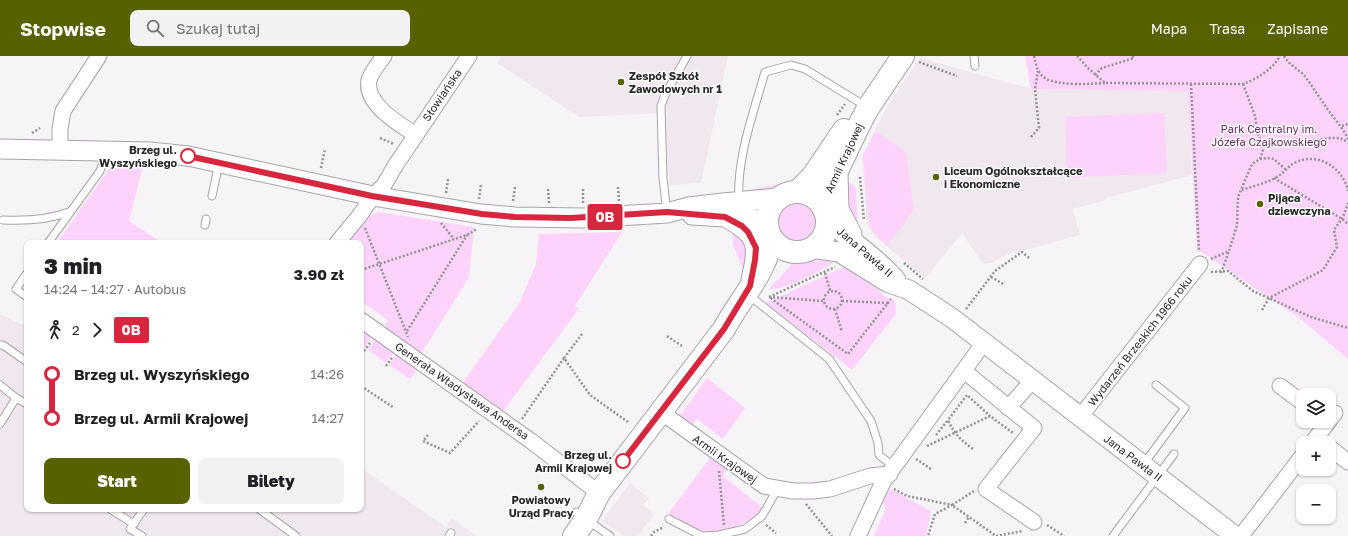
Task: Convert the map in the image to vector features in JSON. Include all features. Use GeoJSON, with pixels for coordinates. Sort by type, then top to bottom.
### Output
{"type":"FeatureCollection","features":[{"type":"Feature","properties":{"kind":"main road","name":"Armii Krajowej"},"geometry":{"type":"LineString","coordinates":[[825,214],[827,192],[868,108],[909,58]]}},
{"type":"Feature","properties":{"kind":"main road","name":"Armii Krajowej"},"geometry":{"type":"LineString","coordinates":[[788,195],[814,176],[853,118],[868,108]]}},
{"type":"Feature","properties":{"kind":"main road"},"geometry":{"type":"LineString","coordinates":[[556,536],[579,522],[724,329],[803,250],[822,238],[825,232],[825,214],[813,197],[788,195],[768,212],[769,234],[767,260],[758,294]]}},
{"type":"Feature","properties":{"kind":"main road"},"geometry":{"type":"LineString","coordinates":[[769,234],[781,248],[803,250]]}},
{"type":"Feature","properties":{"kind":"street"},"geometry":{"type":"LineString","coordinates":[[60,150],[60,129],[63,111],[99,56]]}},
{"type":"Feature","properties":{"kind":"street"},"geometry":{"type":"LineString","coordinates":[[384,56],[369,82],[371,97],[374,102],[398,124],[416,134]]}},
{"type":"Feature","properties":{"kind":"street","name":"Słowiańska"},"geometry":{"type":"LineString","coordinates":[[339,240],[372,196],[384,185],[416,134],[469,56]]}},
{"type":"Feature","properties":{"kind":"street"},"geometry":{"type":"LineString","coordinates":[[0,149],[150,152],[219,162],[372,196],[482,214],[515,217],[584,218],[667,212],[689,207],[788,195]]}},
{"type":"Feature","properties":{"kind":"street"},"geometry":{"type":"LineString","coordinates":[[838,169],[837,189],[839,209],[848,229],[860,245]]}},
{"type":"Feature","properties":{"kind":"street"},"geometry":{"type":"LineString","coordinates":[[667,212],[725,217],[739,214],[749,216],[769,234]]}},
{"type":"Feature","properties":{"kind":"street","name":"Jana Pawła II"},"geometry":{"type":"LineString","coordinates":[[825,214],[837,228],[860,245],[890,272],[902,287]]}},
{"type":"Feature","properties":{"kind":"street"},"geometry":{"type":"LineString","coordinates":[[725,217],[742,226],[754,242],[758,294]]}},
{"type":"Feature","properties":{"kind":"street","name":"Jana Pawła II"},"geometry":{"type":"LineString","coordinates":[[803,250],[839,252],[881,279],[909,290],[952,318],[983,344],[1233,535],[1296,463]]}},
{"type":"Feature","properties":{"kind":"street","name":"Wydarzeń Brzeskich 1966 roku"},"geometry":{"type":"LineString","coordinates":[[1080,417],[1205,268]]}},
{"type":"Feature","properties":{"kind":"street","name":"Generała Władysława Andersa"},"geometry":{"type":"LineString","coordinates":[[364,322],[515,429],[600,493]]}},
{"type":"Feature","properties":{"kind":"street"},"geometry":{"type":"LineString","coordinates":[[858,536],[889,474],[983,344]]}},
{"type":"Feature","properties":{"kind":"street"},"geometry":{"type":"LineString","coordinates":[[964,370],[1034,428],[986,489],[1034,522]]}},
{"type":"Feature","properties":{"kind":"street"},"geometry":{"type":"LineString","coordinates":[[1008,408],[1032,380]]}},
{"type":"Feature","properties":{"kind":"street"},"geometry":{"type":"LineString","coordinates":[[1280,386],[1296,398]]}},
{"type":"Feature","properties":{"kind":"street","name":"Armii Krajowej"},"geometry":{"type":"LineString","coordinates":[[661,412],[764,486],[793,491],[813,491],[830,489],[851,481],[889,474]]}},
{"type":"Feature","properties":{"kind":"street"},"geometry":{"type":"LineString","coordinates":[[1336,453],[1348,462]]}},
{"type":"Feature","properties":{"kind":"lane"},"geometry":{"type":"LineString","coordinates":[[667,212],[663,178],[661,106],[687,56]]}},
{"type":"Feature","properties":{"kind":"lane"},"geometry":{"type":"LineString","coordinates":[[974,56],[974,66]]}},
{"type":"Feature","properties":{"kind":"lane"},"geometry":{"type":"LineString","coordinates":[[739,201],[738,188],[747,136],[765,72],[791,65],[800,68],[868,108]]}},
{"type":"Feature","properties":{"kind":"lane"},"geometry":{"type":"LineString","coordinates":[[50,240],[100,171],[107,151]]}},
{"type":"Feature","properties":{"kind":"lane"},"geometry":{"type":"LineString","coordinates":[[212,196],[219,162]]}},
{"type":"Feature","properties":{"kind":"lane"},"geometry":{"type":"LineString","coordinates":[[3,220],[38,220],[69,212]]}},
{"type":"Feature","properties":{"kind":"lane"},"geometry":{"type":"LineString","coordinates":[[24,277],[16,289],[24,295]]}},
{"type":"Feature","properties":{"kind":"lane"},"geometry":{"type":"LineString","coordinates":[[758,294],[829,360],[871,421],[878,443],[879,455],[889,474]]}},
{"type":"Feature","properties":{"kind":"lane"},"geometry":{"type":"LineString","coordinates":[[0,345],[24,360]]}},
{"type":"Feature","properties":{"kind":"lane"},"geometry":{"type":"LineString","coordinates":[[1113,536],[1185,408],[1156,385]]}},
{"type":"Feature","properties":{"kind":"lane"},"geometry":{"type":"LineString","coordinates":[[0,386],[24,402]]}},
{"type":"Feature","properties":{"kind":"lane"},"geometry":{"type":"LineString","coordinates":[[0,424],[16,398]]}},
{"type":"Feature","properties":{"kind":"lane"},"geometry":{"type":"LineString","coordinates":[[1150,471],[1174,454]]}},
{"type":"Feature","properties":{"kind":"lane"},"geometry":{"type":"LineString","coordinates":[[672,521],[702,536],[745,529],[762,516],[778,488]]}},
{"type":"Feature","properties":{"kind":"lane"},"geometry":{"type":"LineString","coordinates":[[113,512],[130,530],[142,536]]}},
{"type":"Feature","properties":{"kind":"lane"},"geometry":{"type":"LineString","coordinates":[[130,530],[142,512]]}},
{"type":"Feature","properties":{"kind":"lane"},"geometry":{"type":"LineString","coordinates":[[263,512],[296,536]]}},
{"type":"Feature","properties":{"kind":"lane"},"geometry":{"type":"LineString","coordinates":[[579,522],[610,536]]}},
{"type":"Feature","properties":{"kind":"path"},"geometry":{"type":"LineString","coordinates":[[1034,56],[1038,70],[1044,78],[1056,82],[1191,84],[1243,84],[1253,81],[1265,72],[1280,56]]}},
{"type":"Feature","properties":{"kind":"path"},"geometry":{"type":"LineString","coordinates":[[1077,56],[1105,83]]}},
{"type":"Feature","properties":{"kind":"path"},"geometry":{"type":"LineString","coordinates":[[1095,75],[1102,68],[1134,58],[1132,56]]}},
{"type":"Feature","properties":{"kind":"path"},"geometry":{"type":"LineString","coordinates":[[1284,56],[1288,62],[1302,73],[1315,88],[1329,112],[1342,126],[1348,140]]}},
{"type":"Feature","properties":{"kind":"path"},"geometry":{"type":"LineString","coordinates":[[909,58],[957,76]]}},
{"type":"Feature","properties":{"kind":"path"},"geometry":{"type":"LineString","coordinates":[[1031,136],[1039,128],[1035,89],[1038,70]]}},
{"type":"Feature","properties":{"kind":"path"},"geometry":{"type":"LineString","coordinates":[[1191,84],[1205,268]]}},
{"type":"Feature","properties":{"kind":"path"},"geometry":{"type":"LineString","coordinates":[[1243,84],[1255,116],[1258,134],[1264,147],[1260,159]]}},
{"type":"Feature","properties":{"kind":"path"},"geometry":{"type":"LineString","coordinates":[[833,120],[846,102]]}},
{"type":"Feature","properties":{"kind":"path"},"geometry":{"type":"LineString","coordinates":[[1342,126],[1348,124]]}},
{"type":"Feature","properties":{"kind":"path"},"geometry":{"type":"LineString","coordinates":[[30,135],[40,128]]}},
{"type":"Feature","properties":{"kind":"path"},"geometry":{"type":"LineString","coordinates":[[380,138],[396,144]]}},
{"type":"Feature","properties":{"kind":"path"},"geometry":{"type":"LineString","coordinates":[[1264,147],[1330,138],[1348,140]]}},
{"type":"Feature","properties":{"kind":"path"},"geometry":{"type":"LineString","coordinates":[[321,168],[325,149]]}},
{"type":"Feature","properties":{"kind":"path"},"geometry":{"type":"LineString","coordinates":[[1221,273],[1237,225],[1238,198],[1252,164],[1260,159],[1268,158],[1274,159],[1285,169]]}},
{"type":"Feature","properties":{"kind":"path"},"geometry":{"type":"LineString","coordinates":[[1242,190],[1274,178],[1285,169],[1302,160],[1315,159],[1323,161],[1338,170],[1343,177],[1348,191]]}},
{"type":"Feature","properties":{"kind":"path"},"geometry":{"type":"LineString","coordinates":[[860,177],[864,224]]}},
{"type":"Feature","properties":{"kind":"path"},"geometry":{"type":"LineString","coordinates":[[1274,178],[1342,218],[1348,224]]}},
{"type":"Feature","properties":{"kind":"path"},"geometry":{"type":"LineString","coordinates":[[446,194],[448,179]]}},
{"type":"Feature","properties":{"kind":"path"},"geometry":{"type":"LineString","coordinates":[[478,199],[481,184]]}},
{"type":"Feature","properties":{"kind":"path"},"geometry":{"type":"LineString","coordinates":[[618,187],[619,202]]}},
{"type":"Feature","properties":{"kind":"path"},"geometry":{"type":"LineString","coordinates":[[513,202],[515,188]]}},
{"type":"Feature","properties":{"kind":"path"},"geometry":{"type":"LineString","coordinates":[[548,189],[548,204]]}},
{"type":"Feature","properties":{"kind":"path"},"geometry":{"type":"LineString","coordinates":[[583,189],[583,204]]}},
{"type":"Feature","properties":{"kind":"path"},"geometry":{"type":"LineString","coordinates":[[1262,310],[1269,298],[1324,270],[1337,247],[1334,230],[1342,218],[1348,203]]}},
{"type":"Feature","properties":{"kind":"path"},"geometry":{"type":"LineString","coordinates":[[360,214],[407,332],[410,355]]}},
{"type":"Feature","properties":{"kind":"path"},"geometry":{"type":"LineString","coordinates":[[436,218],[454,239]]}},
{"type":"Feature","properties":{"kind":"path"},"geometry":{"type":"LineString","coordinates":[[364,269],[467,235],[480,228]]}},
{"type":"Feature","properties":{"kind":"path"},"geometry":{"type":"LineString","coordinates":[[407,332],[467,235]]}},
{"type":"Feature","properties":{"kind":"path"},"geometry":{"type":"LineString","coordinates":[[1205,268],[1229,251]]}},
{"type":"Feature","properties":{"kind":"path"},"geometry":{"type":"LineString","coordinates":[[964,311],[995,271],[1022,252],[1030,258]]}},
{"type":"Feature","properties":{"kind":"path"},"geometry":{"type":"LineString","coordinates":[[758,294],[825,274],[840,265]]}},
{"type":"Feature","properties":{"kind":"path"},"geometry":{"type":"LineString","coordinates":[[1205,268],[1221,273],[1228,271],[1253,291],[1311,317],[1348,328]]}},
{"type":"Feature","properties":{"kind":"path"},"geometry":{"type":"LineString","coordinates":[[825,274],[830,291]]}},
{"type":"Feature","properties":{"kind":"path"},"geometry":{"type":"LineString","coordinates":[[991,277],[1005,285]]}},
{"type":"Feature","properties":{"kind":"path"},"geometry":{"type":"LineString","coordinates":[[823,300],[824,296],[830,291],[838,292],[842,301],[838,308],[835,309]]}},
{"type":"Feature","properties":{"kind":"path"},"geometry":{"type":"LineString","coordinates":[[758,294],[823,300]]}},
{"type":"Feature","properties":{"kind":"path"},"geometry":{"type":"LineString","coordinates":[[758,294],[848,354],[888,303],[842,301]]}},
{"type":"Feature","properties":{"kind":"path"},"geometry":{"type":"LineString","coordinates":[[823,300],[826,306],[835,309]]}},
{"type":"Feature","properties":{"kind":"path"},"geometry":{"type":"LineString","coordinates":[[835,309],[842,332]]}},
{"type":"Feature","properties":{"kind":"path"},"geometry":{"type":"LineString","coordinates":[[515,429],[582,334]]}},
{"type":"Feature","properties":{"kind":"path"},"geometry":{"type":"LineString","coordinates":[[667,336],[682,346]]}},
{"type":"Feature","properties":{"kind":"path"},"geometry":{"type":"LineString","coordinates":[[564,358],[590,395],[628,422]]}},
{"type":"Feature","properties":{"kind":"path"},"geometry":{"type":"LineString","coordinates":[[364,388],[394,408]]}},
{"type":"Feature","properties":{"kind":"path"},"geometry":{"type":"LineString","coordinates":[[927,446],[967,395],[990,416],[1015,434],[1013,440]]}},
{"type":"Feature","properties":{"kind":"path"},"geometry":{"type":"LineString","coordinates":[[922,448],[990,416]]}},
{"type":"Feature","properties":{"kind":"path"},"geometry":{"type":"LineString","coordinates":[[428,435],[423,441],[450,453],[480,420]]}},
{"type":"Feature","properties":{"kind":"path"},"geometry":{"type":"LineString","coordinates":[[948,420],[954,432],[960,439],[973,449]]}},
{"type":"Feature","properties":{"kind":"path"},"geometry":{"type":"LineString","coordinates":[[717,452],[725,533]]}},
{"type":"Feature","properties":{"kind":"path"},"geometry":{"type":"LineString","coordinates":[[911,455],[931,469]]}},
{"type":"Feature","properties":{"kind":"path"},"geometry":{"type":"LineString","coordinates":[[889,474],[907,496],[952,505],[994,536]]}},
{"type":"Feature","properties":{"kind":"path"},"geometry":{"type":"LineString","coordinates":[[928,536],[935,514],[976,489]]}},
{"type":"Feature","properties":{"kind":"path"},"geometry":{"type":"LineString","coordinates":[[793,491],[819,519],[832,536]]}},
{"type":"Feature","properties":{"kind":"path"},"geometry":{"type":"LineString","coordinates":[[964,523],[969,517]]}},
{"type":"Feature","properties":{"kind":"path"},"geometry":{"type":"LineString","coordinates":[[651,536],[654,532],[672,521]]}},
{"type":"Feature","properties":{"kind":"shaded area"},"geometry":{"type":"Polygon","coordinates":[[[502,56],[728,56],[701,183],[670,185],[663,113],[579,117],[497,63],[502,56]]]}},
{"type":"Feature","properties":{"kind":"shaded area"},"geometry":{"type":"Polygon","coordinates":[[[920,58],[1031,89],[1188,90],[1192,175],[1106,198],[1106,200],[1073,209],[1080,235],[1006,255],[991,263],[983,264],[962,233],[925,278],[877,238],[867,226],[862,157],[885,110],[920,58]]]}},
{"type":"Feature","properties":{"kind":"shaded area"},"geometry":{"type":"Polygon","coordinates":[[[0,314],[24,326],[24,512],[364,512],[364,470],[446,527],[452,518],[476,536],[0,536],[0,314]]]}},
{"type":"Feature","properties":{"kind":"shaded area"},"geometry":{"type":"Polygon","coordinates":[[[630,483],[649,498],[643,505],[654,514],[638,536],[624,536],[602,521],[630,483]]]}},
{"type":"Feature","properties":{"kind":"green space","name":"Park Centralny im. Józefa Czajkowskiego"},"geometry":{"type":"Polygon","coordinates":[[[1025,56],[1348,56],[1348,359],[1298,317],[1197,249],[1188,91],[1031,89],[1025,56]]]}},
{"type":"Feature","properties":{"kind":"green space"},"geometry":{"type":"Polygon","coordinates":[[[1164,113],[1167,173],[1067,178],[1065,117],[1164,113]]]}},
{"type":"Feature","properties":{"kind":"green space"},"geometry":{"type":"Polygon","coordinates":[[[875,131],[906,152],[914,210],[887,246],[874,233],[870,226],[868,215],[863,156],[875,131]]]}},
{"type":"Feature","properties":{"kind":"green space"},"geometry":{"type":"Polygon","coordinates":[[[111,166],[143,166],[129,221],[158,240],[59,240],[111,166]]]}},
{"type":"Feature","properties":{"kind":"green space"},"geometry":{"type":"Polygon","coordinates":[[[802,179],[795,184],[780,188],[770,195],[746,197],[745,191],[802,179]]]}},
{"type":"Feature","properties":{"kind":"green space"},"geometry":{"type":"Polygon","coordinates":[[[846,180],[856,188],[858,228],[848,219],[846,180]]]}},
{"type":"Feature","properties":{"kind":"green space"},"geometry":{"type":"Polygon","coordinates":[[[792,201],[800,201],[808,204],[814,210],[817,222],[814,234],[808,240],[800,243],[792,243],[784,240],[778,234],[775,226],[775,218],[778,210],[784,204],[792,201]]]}},
{"type":"Feature","properties":{"kind":"green space"},"geometry":{"type":"Polygon","coordinates":[[[378,212],[474,227],[469,277],[420,356],[383,328],[388,320],[364,303],[364,240],[348,240],[366,218],[378,212]]]}},
{"type":"Feature","properties":{"kind":"green space"},"geometry":{"type":"Polygon","coordinates":[[[733,227],[749,242],[744,271],[733,245],[733,227]]]}},
{"type":"Feature","properties":{"kind":"green space"},"geometry":{"type":"Polygon","coordinates":[[[622,232],[575,306],[579,308],[578,310],[501,414],[461,385],[519,304],[536,264],[539,234],[622,232]]]}},
{"type":"Feature","properties":{"kind":"green space"},"geometry":{"type":"Polygon","coordinates":[[[820,254],[840,258],[796,283],[776,289],[769,289],[793,263],[820,254]]]}},
{"type":"Feature","properties":{"kind":"green space"},"geometry":{"type":"Polygon","coordinates":[[[848,265],[886,297],[895,301],[896,314],[852,370],[766,303],[848,265]]]}},
{"type":"Feature","properties":{"kind":"green space"},"geometry":{"type":"Polygon","coordinates":[[[364,331],[372,336],[364,348],[364,331]]]}},
{"type":"Feature","properties":{"kind":"green space"},"geometry":{"type":"Polygon","coordinates":[[[375,339],[394,352],[386,363],[368,350],[375,339]]]}},
{"type":"Feature","properties":{"kind":"green space"},"geometry":{"type":"Polygon","coordinates":[[[397,354],[416,368],[415,373],[410,379],[389,365],[397,354]]]}},
{"type":"Feature","properties":{"kind":"green space"},"geometry":{"type":"Polygon","coordinates":[[[707,378],[745,408],[723,439],[697,419],[690,428],[677,420],[707,378]]]}},
{"type":"Feature","properties":{"kind":"green space"},"geometry":{"type":"Polygon","coordinates":[[[712,455],[729,466],[723,476],[764,509],[740,525],[721,530],[701,531],[692,529],[668,514],[712,455]]]}},
{"type":"Feature","properties":{"kind":"green space"},"geometry":{"type":"Polygon","coordinates":[[[887,487],[931,511],[926,536],[874,536],[886,509],[881,500],[887,487]]]}},
{"type":"Feature","properties":{"kind":"bus line","name":"0B"},"geometry":{"type":"LineString","coordinates":[[188,156],[372,196],[482,214],[515,217],[584,218],[667,212],[686,215],[725,217],[742,226],[748,232],[756,248],[750,286],[734,309],[724,329],[623,461]]}},
{"type":"Feature","properties":{"kind":"place","name":"Zespół Szkół Zawodowych nr 1"},"geometry":{"type":"Point","coordinates":[621,82]}},
{"type":"Feature","properties":{"kind":"place","name":"Brzeg ul. Wyszyńskiego"},"geometry":{"type":"Point","coordinates":[188,156]}},
{"type":"Feature","properties":{"kind":"place","name":"Liceum Ogólnokształcące i Ekonomiczne"},"geometry":{"type":"Point","coordinates":[936,177]}},
{"type":"Feature","properties":{"kind":"place","name":"Pijąca dziewczyna"},"geometry":{"type":"Point","coordinates":[1260,204]}},
{"type":"Feature","properties":{"kind":"place","name":"Brzeg ul. Armii Krajowej"},"geometry":{"type":"Point","coordinates":[623,461]}},
{"type":"Feature","properties":{"kind":"place","name":"Powiatowy Urząd Pracy"},"geometry":{"type":"Point","coordinates":[541,487]}}]}
